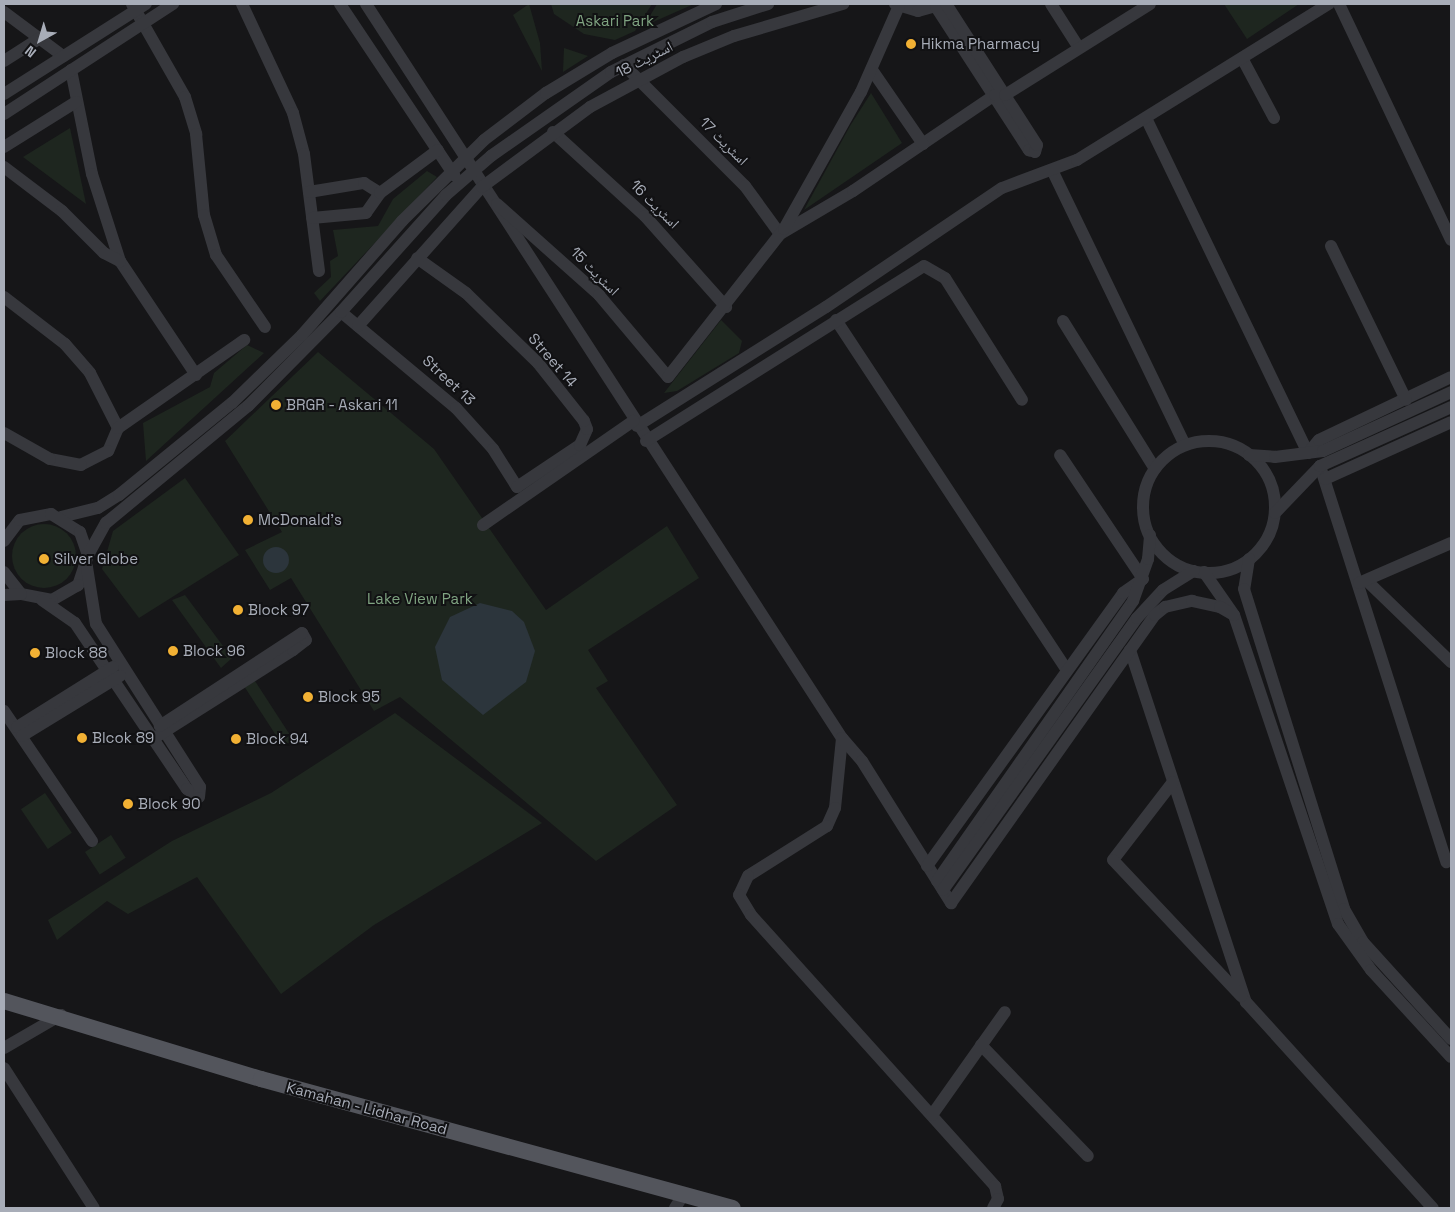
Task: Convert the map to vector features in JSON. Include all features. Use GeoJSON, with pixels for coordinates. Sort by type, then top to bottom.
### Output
{"type":"FeatureCollection","features":[{"type":"Feature","properties":{"kind":"main road","name":"Kamahan - Lidhar Road"},"geometry":{"type":"LineString","coordinates":[[4,1000],[61,1015],[262,1079],[679,1202],[733,1208]]}},
{"type":"Feature","properties":{"kind":"street"},"geometry":{"type":"LineString","coordinates":[[4,114],[174,4]]}},
{"type":"Feature","properties":{"kind":"street"},"geometry":{"type":"LineString","coordinates":[[242,4],[292,113],[309,192],[319,271]]}},
{"type":"Feature","properties":{"kind":"street"},"geometry":{"type":"LineString","coordinates":[[340,4],[460,183]]}},
{"type":"Feature","properties":{"kind":"street"},"geometry":{"type":"LineString","coordinates":[[366,4],[646,441],[842,738],[862,761],[951,903],[1130,650],[1165,607],[1198,602],[1234,615]]}},
{"type":"Feature","properties":{"kind":"street"},"geometry":{"type":"LineString","coordinates":[[4,541],[8,526],[40,513],[61,517],[98,508],[119,495],[232,403],[302,334],[450,170],[464,157],[546,93],[612,53],[716,4]]}},
{"type":"Feature","properties":{"kind":"street"},"geometry":{"type":"LineString","coordinates":[[42,600],[70,592],[106,524],[248,406],[342,312],[460,183],[473,172],[552,112],[624,65],[712,22],[768,4]]}},
{"type":"Feature","properties":{"kind":"street","name":"اسٹریٹ 18"},"geometry":{"type":"LineString","coordinates":[[358,326],[417,258],[486,192],[553,132],[635,80],[734,36],[843,4]]}},
{"type":"Feature","properties":{"kind":"street"},"geometry":{"type":"LineString","coordinates":[[1051,4],[1079,48]]}},
{"type":"Feature","properties":{"kind":"street"},"geometry":{"type":"LineString","coordinates":[[780,234],[1000,95],[1150,4]]}},
{"type":"Feature","properties":{"kind":"street"},"geometry":{"type":"LineString","coordinates":[[483,525],[635,424],[826,307],[1002,188],[1053,172],[1146,118],[1328,4]]}},
{"type":"Feature","properties":{"kind":"street"},"geometry":{"type":"LineString","coordinates":[[1339,4],[1451,240]]}},
{"type":"Feature","properties":{"kind":"street"},"geometry":{"type":"LineString","coordinates":[[726,308],[780,234],[872,70],[897,5],[918,11],[941,5],[1000,95]]}},
{"type":"Feature","properties":{"kind":"street"},"geometry":{"type":"LineString","coordinates":[[4,94],[138,6],[144,23],[186,97],[196,134],[204,215],[216,255],[265,326]]}},
{"type":"Feature","properties":{"kind":"street"},"geometry":{"type":"LineString","coordinates":[[7,19],[40,38],[63,56]]}},
{"type":"Feature","properties":{"kind":"street"},"geometry":{"type":"LineString","coordinates":[[4,60],[40,38]]}},
{"type":"Feature","properties":{"kind":"street"},"geometry":{"type":"LineString","coordinates":[[1242,58],[1274,118]]}},
{"type":"Feature","properties":{"kind":"street","name":"اسٹریٹ 17"},"geometry":{"type":"LineString","coordinates":[[624,65],[635,80],[744,186],[780,234]]}},
{"type":"Feature","properties":{"kind":"street"},"geometry":{"type":"LineString","coordinates":[[71,70],[92,174],[120,261],[196,374]]}},
{"type":"Feature","properties":{"kind":"street"},"geometry":{"type":"LineString","coordinates":[[872,70],[923,144]]}},
{"type":"Feature","properties":{"kind":"street"},"geometry":{"type":"LineString","coordinates":[[4,147],[76,102]]}},
{"type":"Feature","properties":{"kind":"street"},"geometry":{"type":"LineString","coordinates":[[1146,118],[1308,453]]}},
{"type":"Feature","properties":{"kind":"street","name":"اسٹریٹ 16"},"geometry":{"type":"LineString","coordinates":[[553,132],[646,216],[726,308]]}},
{"type":"Feature","properties":{"kind":"street"},"geometry":{"type":"LineString","coordinates":[[312,218],[366,213],[380,193],[438,150]]}},
{"type":"Feature","properties":{"kind":"street"},"geometry":{"type":"LineString","coordinates":[[4,167],[62,211],[104,254],[120,261]]}},
{"type":"Feature","properties":{"kind":"street"},"geometry":{"type":"LineString","coordinates":[[1053,172],[1185,445]]}},
{"type":"Feature","properties":{"kind":"street"},"geometry":{"type":"LineString","coordinates":[[309,192],[364,183],[380,193]]}},
{"type":"Feature","properties":{"kind":"street","name":"اسٹریٹ 15"},"geometry":{"type":"LineString","coordinates":[[486,192],[599,295],[668,377],[726,308]]}},
{"type":"Feature","properties":{"kind":"street"},"geometry":{"type":"LineString","coordinates":[[1331,246],[1406,400]]}},
{"type":"Feature","properties":{"kind":"street","name":"Street 14"},"geometry":{"type":"LineString","coordinates":[[417,258],[466,294],[523,349],[584,421],[587,429],[580,445],[517,487]]}},
{"type":"Feature","properties":{"kind":"street"},"geometry":{"type":"LineString","coordinates":[[646,441],[915,268],[932,267],[945,278],[1022,400]]}},
{"type":"Feature","properties":{"kind":"street"},"geometry":{"type":"LineString","coordinates":[[4,297],[65,344],[90,373],[118,428]]}},
{"type":"Feature","properties":{"kind":"street","name":"Street 13"},"geometry":{"type":"LineString","coordinates":[[342,312],[456,408],[493,449],[517,487]]}},
{"type":"Feature","properties":{"kind":"street"},"geometry":{"type":"LineString","coordinates":[[836,320],[1067,670]]}},
{"type":"Feature","properties":{"kind":"street"},"geometry":{"type":"LineString","coordinates":[[1063,321],[1155,469]]}},
{"type":"Feature","properties":{"kind":"street"},"geometry":{"type":"LineString","coordinates":[[4,433],[50,459],[80,465],[108,451],[118,428],[244,340]]}},
{"type":"Feature","properties":{"kind":"street"},"geometry":{"type":"LineString","coordinates":[[1308,453],[1319,440],[1451,377]]}},
{"type":"Feature","properties":{"kind":"street"},"geometry":{"type":"LineString","coordinates":[[1451,392],[1340,445],[1308,453],[1249,455],[1218,442],[1185,445],[1155,469],[1143,509],[1150,536],[1161,551],[1199,572],[1234,615],[1338,924],[1371,970],[1451,1057]]}},
{"type":"Feature","properties":{"kind":"street"},"geometry":{"type":"LineString","coordinates":[[1275,513],[1320,466],[1451,407]]}},
{"type":"Feature","properties":{"kind":"street"},"geometry":{"type":"LineString","coordinates":[[1325,479],[1451,422]]}},
{"type":"Feature","properties":{"kind":"street"},"geometry":{"type":"LineString","coordinates":[[1060,455],[1143,579]]}},
{"type":"Feature","properties":{"kind":"street"},"geometry":{"type":"LineString","coordinates":[[940,885],[1137,618],[1164,590],[1199,572],[1236,567],[1249,559],[1271,530],[1275,513],[1272,487],[1249,455]]}},
{"type":"Feature","properties":{"kind":"street"},"geometry":{"type":"LineString","coordinates":[[1320,466],[1363,582],[1446,862]]}},
{"type":"Feature","properties":{"kind":"street"},"geometry":{"type":"LineString","coordinates":[[4,595],[21,594],[42,600],[76,623],[186,789],[198,797],[200,787],[96,624],[87,561],[80,532],[61,517]]}},
{"type":"Feature","properties":{"kind":"street"},"geometry":{"type":"LineString","coordinates":[[940,885],[1133,601],[1143,579],[1150,536]]}},
{"type":"Feature","properties":{"kind":"street"},"geometry":{"type":"LineString","coordinates":[[1363,582],[1451,543]]}},
{"type":"Feature","properties":{"kind":"street"},"geometry":{"type":"LineString","coordinates":[[1249,559],[1244,589],[1344,909],[1363,942],[1451,1039]]}},
{"type":"Feature","properties":{"kind":"street"},"geometry":{"type":"LineString","coordinates":[[4,572],[21,594]]}},
{"type":"Feature","properties":{"kind":"street"},"geometry":{"type":"LineString","coordinates":[[927,866],[1123,593],[1143,579]]}},
{"type":"Feature","properties":{"kind":"street"},"geometry":{"type":"LineString","coordinates":[[1363,582],[1451,662]]}},
{"type":"Feature","properties":{"kind":"street"},"geometry":{"type":"LineString","coordinates":[[149,734],[154,737],[162,729],[238,679],[302,632],[306,640],[238,679]]}},
{"type":"Feature","properties":{"kind":"street"},"geometry":{"type":"LineString","coordinates":[[1130,650],[1246,1002]]}},
{"type":"Feature","properties":{"kind":"street"},"geometry":{"type":"LineString","coordinates":[[20,732],[122,667]]}},
{"type":"Feature","properties":{"kind":"street"},"geometry":{"type":"LineString","coordinates":[[4,711],[92,841]]}},
{"type":"Feature","properties":{"kind":"street"},"geometry":{"type":"LineString","coordinates":[[842,738],[833,817],[816,836],[748,876],[739,895],[751,915],[995,1186],[998,1199],[993,1208]]}},
{"type":"Feature","properties":{"kind":"street"},"geometry":{"type":"LineString","coordinates":[[1173,782],[1113,860],[1246,1002],[1432,1208]]}},
{"type":"Feature","properties":{"kind":"street"},"geometry":{"type":"LineString","coordinates":[[932,1115],[1005,1012]]}},
{"type":"Feature","properties":{"kind":"street"},"geometry":{"type":"LineString","coordinates":[[4,1048],[61,1015]]}},
{"type":"Feature","properties":{"kind":"street"},"geometry":{"type":"LineString","coordinates":[[981,1045],[1088,1156]]}},
{"type":"Feature","properties":{"kind":"street"},"geometry":{"type":"LineString","coordinates":[[4,1068],[94,1208]]}},
{"type":"Feature","properties":{"kind":"green space"},"geometry":{"type":"Polygon","coordinates":[[[529,4],[540,43],[542,71],[513,15],[529,4]]]}},
{"type":"Feature","properties":{"kind":"green space","name":"Askari Park"},"geometry":{"type":"Polygon","coordinates":[[[551,4],[652,4],[635,31],[615,40],[584,34],[554,14],[551,4]]]}},
{"type":"Feature","properties":{"kind":"green space"},"geometry":{"type":"Polygon","coordinates":[[[657,4],[694,4],[644,26],[657,4]]]}},
{"type":"Feature","properties":{"kind":"green space"},"geometry":{"type":"Polygon","coordinates":[[[1224,4],[1299,4],[1247,39],[1224,4]]]}},
{"type":"Feature","properties":{"kind":"green space"},"geometry":{"type":"Polygon","coordinates":[[[564,48],[588,56],[563,72],[564,48]]]}},
{"type":"Feature","properties":{"kind":"green space"},"geometry":{"type":"Polygon","coordinates":[[[871,93],[902,143],[804,210],[850,126],[871,93]]]}},
{"type":"Feature","properties":{"kind":"green space"},"geometry":{"type":"Polygon","coordinates":[[[70,128],[86,204],[23,157],[70,128]]]}},
{"type":"Feature","properties":{"kind":"green space"},"geometry":{"type":"Polygon","coordinates":[[[427,171],[437,177],[320,301],[314,293],[331,277],[330,261],[338,256],[333,230],[378,226],[393,199],[427,171]]]}},
{"type":"Feature","properties":{"kind":"green space"},"geometry":{"type":"Polygon","coordinates":[[[721,320],[742,341],[739,353],[677,391],[664,393],[721,320]]]}},
{"type":"Feature","properties":{"kind":"green space"},"geometry":{"type":"Polygon","coordinates":[[[247,345],[264,353],[146,461],[143,423],[210,387],[214,373],[247,345]]]}},
{"type":"Feature","properties":{"kind":"green space","name":"Lake View Park"},"geometry":{"type":"Polygon","coordinates":[[[318,352],[434,449],[546,610],[667,526],[699,578],[588,650],[608,681],[596,688],[677,805],[596,861],[400,697],[374,711],[291,578],[270,590],[245,550],[282,532],[225,441],[318,352]]]}},
{"type":"Feature","properties":{"kind":"green space"},"geometry":{"type":"Polygon","coordinates":[[[185,478],[239,555],[139,618],[102,569],[113,531],[185,478]]]}},
{"type":"Feature","properties":{"kind":"green space"},"geometry":{"type":"Polygon","coordinates":[[[38,524],[50,524],[67,533],[74,544],[76,556],[74,568],[67,579],[50,588],[38,588],[26,583],[17,574],[12,562],[12,550],[17,538],[26,529],[38,524]]]}},
{"type":"Feature","properties":{"kind":"green space"},"geometry":{"type":"Polygon","coordinates":[[[185,595],[232,658],[221,668],[172,600],[185,595]]]}},
{"type":"Feature","properties":{"kind":"green space"},"geometry":{"type":"Polygon","coordinates":[[[255,681],[293,740],[283,746],[245,688],[255,681]]]}},
{"type":"Feature","properties":{"kind":"green space"},"geometry":{"type":"Polygon","coordinates":[[[395,713],[542,823],[374,925],[281,994],[197,877],[128,914],[107,901],[57,940],[48,920],[172,841],[271,793],[395,713]]]}},
{"type":"Feature","properties":{"kind":"green space"},"geometry":{"type":"Polygon","coordinates":[[[45,793],[72,833],[48,849],[21,809],[45,793]]]}},
{"type":"Feature","properties":{"kind":"green space"},"geometry":{"type":"Polygon","coordinates":[[[111,835],[126,858],[100,875],[85,852],[111,835]]]}},
{"type":"Feature","properties":{"kind":"shaded area"},"geometry":{"type":"Polygon","coordinates":[[[276,547],[285,551],[289,560],[285,569],[276,573],[267,569],[263,560],[267,551],[276,547]]]}},
{"type":"Feature","properties":{"kind":"shaded area"},"geometry":{"type":"Polygon","coordinates":[[[480,603],[512,611],[524,622],[535,651],[526,682],[483,715],[442,680],[435,647],[450,617],[480,603]]]}},
{"type":"Feature","properties":{"kind":"place","name":"Hikma Pharmacy"},"geometry":{"type":"Point","coordinates":[911,44]}},
{"type":"Feature","properties":{"kind":"place","name":"BRGR - Askari 11"},"geometry":{"type":"Point","coordinates":[276,405]}},
{"type":"Feature","properties":{"kind":"place","name":"McDonald's"},"geometry":{"type":"Point","coordinates":[248,520]}},
{"type":"Feature","properties":{"kind":"place","name":"Silver Globe"},"geometry":{"type":"Point","coordinates":[44,559]}},
{"type":"Feature","properties":{"kind":"place","name":"Block 97"},"geometry":{"type":"Point","coordinates":[238,610]}},
{"type":"Feature","properties":{"kind":"place","name":"Block 96"},"geometry":{"type":"Point","coordinates":[173,651]}},
{"type":"Feature","properties":{"kind":"place","name":"Block 88"},"geometry":{"type":"Point","coordinates":[35,653]}},
{"type":"Feature","properties":{"kind":"place","name":"Block 95"},"geometry":{"type":"Point","coordinates":[308,697]}},
{"type":"Feature","properties":{"kind":"place","name":"Blcok 89"},"geometry":{"type":"Point","coordinates":[82,738]}},
{"type":"Feature","properties":{"kind":"place","name":"Block 94"},"geometry":{"type":"Point","coordinates":[236,739]}},
{"type":"Feature","properties":{"kind":"place","name":"Block 90"},"geometry":{"type":"Point","coordinates":[128,804]}}]}
